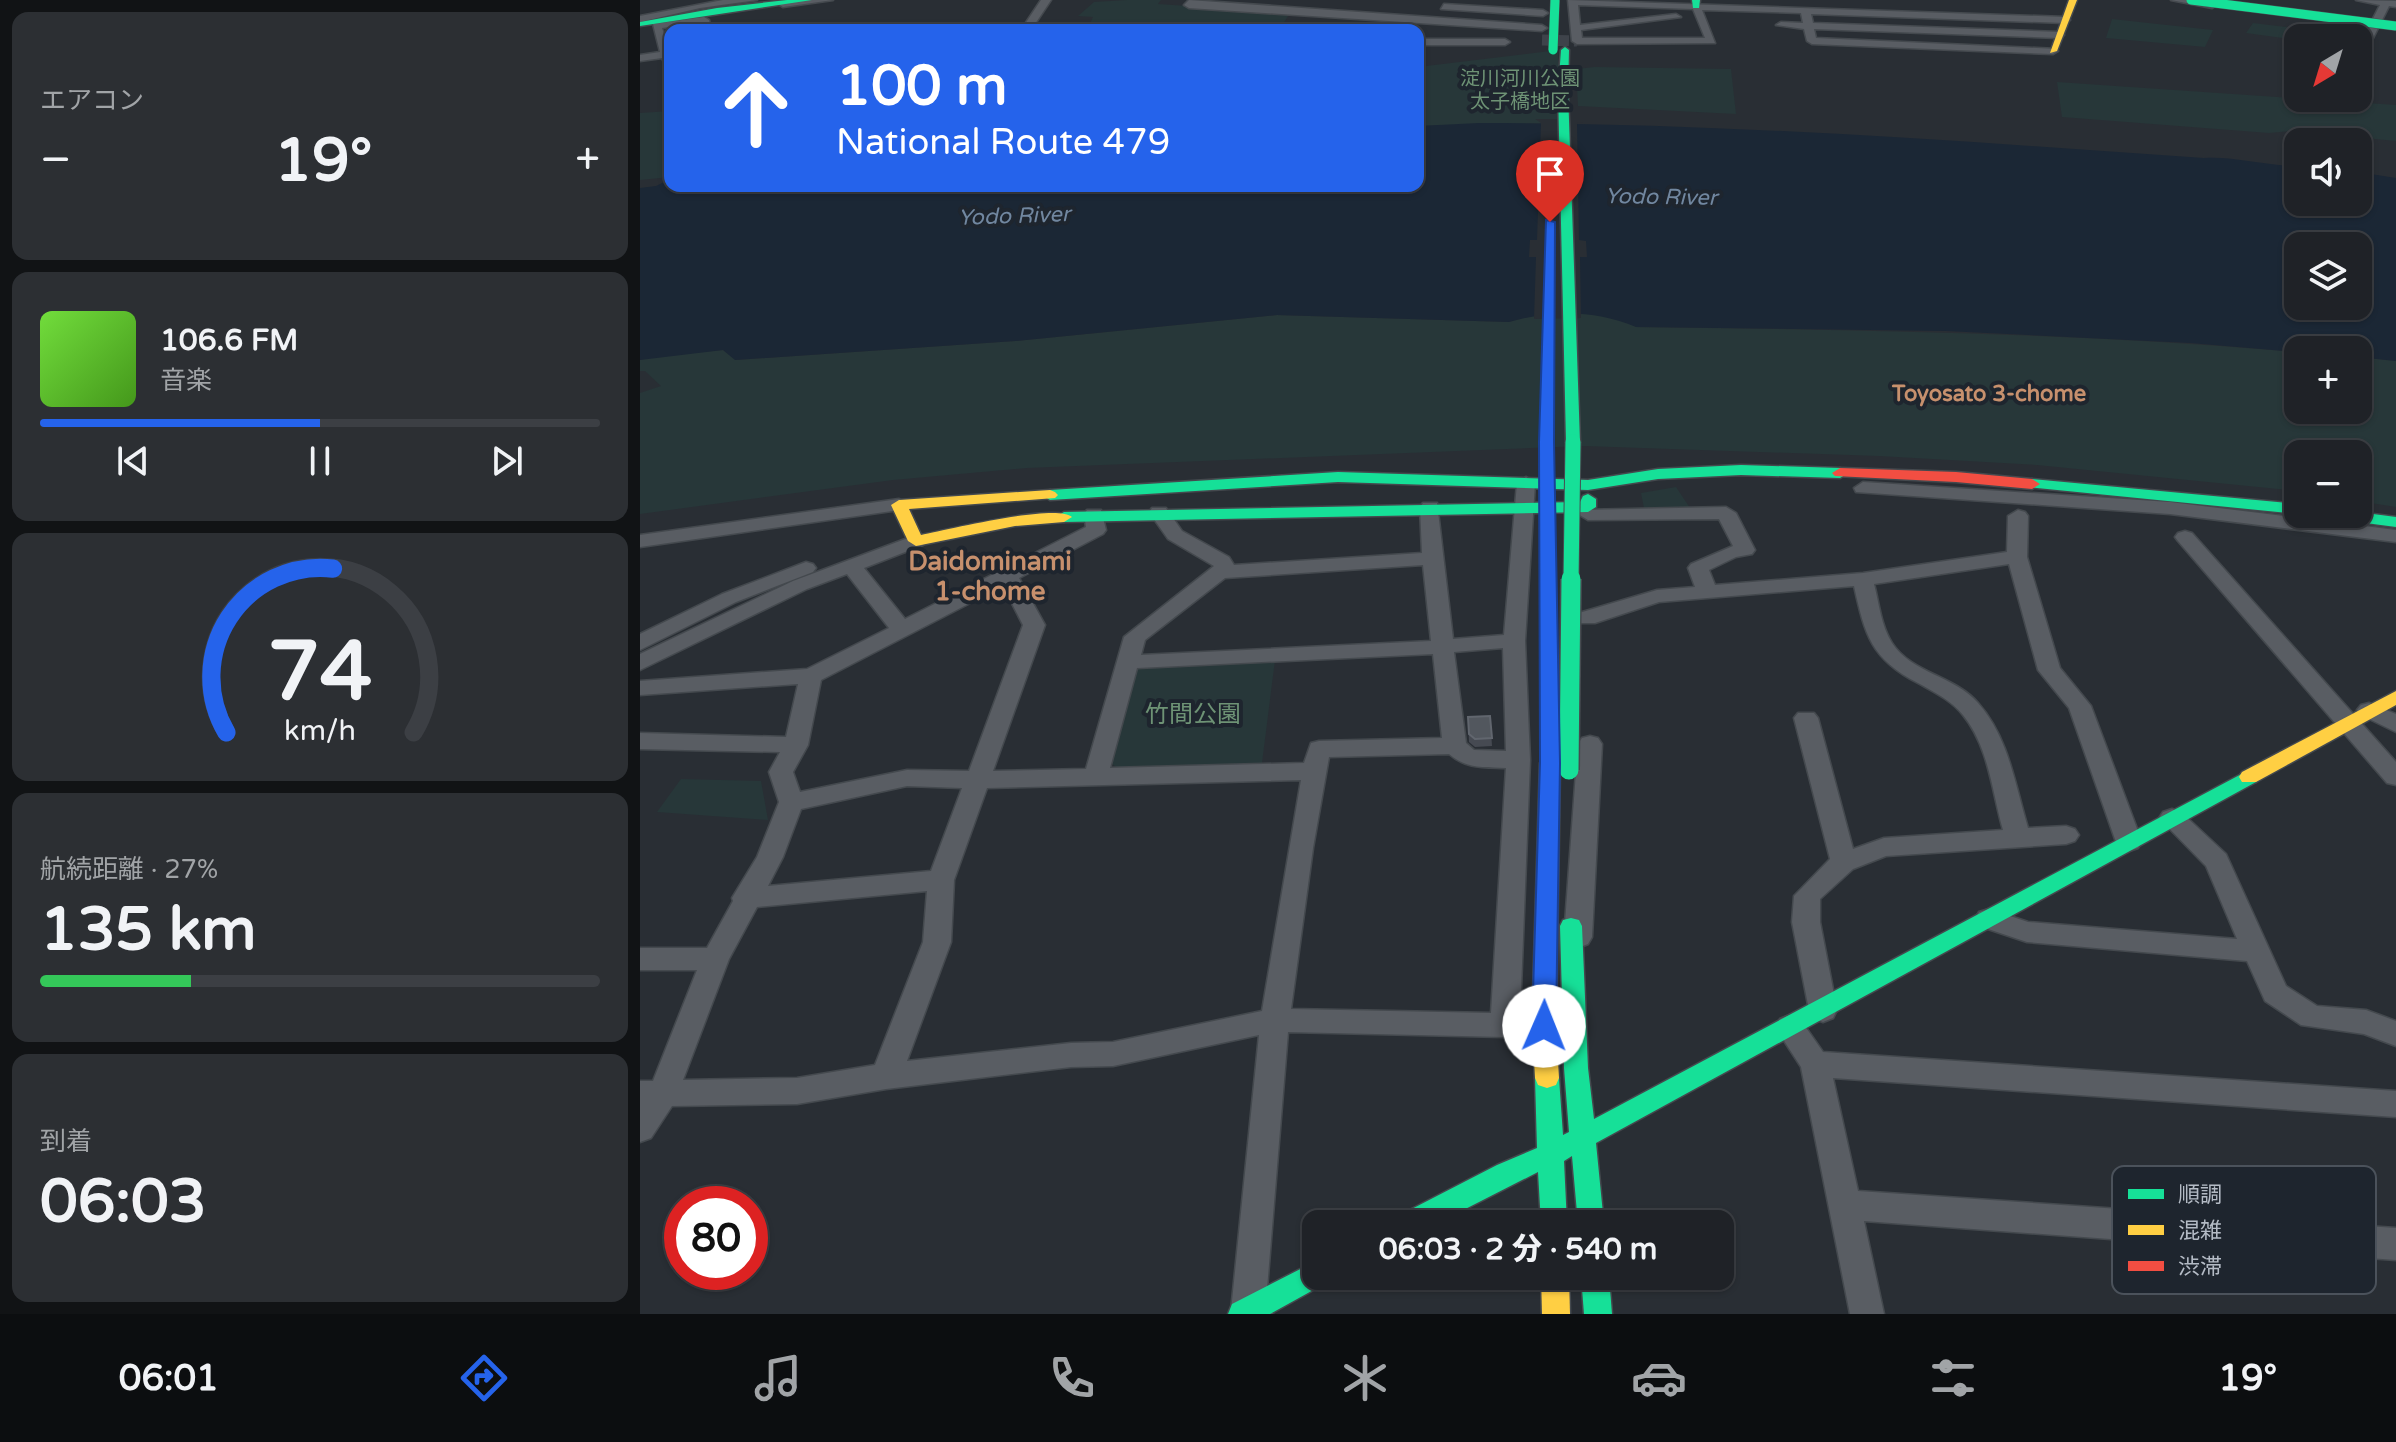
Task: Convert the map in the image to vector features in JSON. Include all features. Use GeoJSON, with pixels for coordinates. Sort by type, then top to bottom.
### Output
{"type":"FeatureCollection","features":[{"type":"Feature","properties":{"kind":"main road"},"geometry":{"type":"LineString","coordinates":[[667,24],[779,0]]}},
{"type":"Feature","properties":{"kind":"main road"},"geometry":{"type":"LineString","coordinates":[[648,28],[717,10],[808,0]]}},
{"type":"Feature","properties":{"kind":"main road"},"geometry":{"type":"LineString","coordinates":[[2191,0],[2389,24]]}},
{"type":"Feature","properties":{"kind":"main road"},"geometry":{"type":"LineString","coordinates":[[2212,0],[2389,24]]}},
{"type":"Feature","properties":{"kind":"main road"},"geometry":{"type":"LineString","coordinates":[[1549,269],[1562,4]]}},
{"type":"Feature","properties":{"kind":"main road"},"geometry":{"type":"LineString","coordinates":[[1562,4],[1573,454],[1569,770],[1573,999],[1590,1210]]}},
{"type":"Feature","properties":{"kind":"main road"},"geometry":{"type":"LineString","coordinates":[[1547,464],[1547,527]]}},
{"type":"Feature","properties":{"kind":"main road"},"geometry":{"type":"LineString","coordinates":[[1588,502],[1526,483],[1338,477],[899,505],[916,541],[1015,521],[1094,514],[1525,508],[1588,502],[1658,474],[1741,470],[1956,477],[2284,508]]}},
{"type":"Feature","properties":{"kind":"main road"},"geometry":{"type":"LineString","coordinates":[[2372,519],[2396,522]]}},
{"type":"Feature","properties":{"kind":"main road"},"geometry":{"type":"LineString","coordinates":[[1436,1210],[1506,1173],[1552,1154],[1823,1010],[2396,697]]}},
{"type":"Feature","properties":{"kind":"main road"},"geometry":{"type":"LineString","coordinates":[[1550,755],[1544,1026],[1554,1210]]}},
{"type":"Feature","properties":{"kind":"main road"},"geometry":{"type":"LineString","coordinates":[[1248,1313],[1302,1282]]}},
{"type":"Feature","properties":{"kind":"main road"},"geometry":{"type":"LineString","coordinates":[[1555,1290],[1556,1314]]}},
{"type":"Feature","properties":{"kind":"main road"},"geometry":{"type":"LineString","coordinates":[[1596,1290],[1598,1314]]}},
{"type":"Feature","properties":{"kind":"street"},"geometry":{"type":"LineString","coordinates":[[653,4],[700,5],[752,0]]}},
{"type":"Feature","properties":{"kind":"street"},"geometry":{"type":"LineString","coordinates":[[665,24],[715,12],[828,0]]}},
{"type":"Feature","properties":{"kind":"street"},"geometry":{"type":"LineString","coordinates":[[1030,24],[1046,0]]}},
{"type":"Feature","properties":{"kind":"street"},"geometry":{"type":"LineString","coordinates":[[1194,0],[1189,5],[1291,16],[1429,20],[1542,28]]}},
{"type":"Feature","properties":{"kind":"street"},"geometry":{"type":"LineString","coordinates":[[1291,16],[1304,0]]}},
{"type":"Feature","properties":{"kind":"street"},"geometry":{"type":"LineString","coordinates":[[1545,0],[1604,21]]}},
{"type":"Feature","properties":{"kind":"street"},"geometry":{"type":"LineString","coordinates":[[1918,0],[1943,46]]}},
{"type":"Feature","properties":{"kind":"street"},"geometry":{"type":"LineString","coordinates":[[2176,0],[2389,24]]}},
{"type":"Feature","properties":{"kind":"street"},"geometry":{"type":"LineString","coordinates":[[2227,0],[2389,24]]}},
{"type":"Feature","properties":{"kind":"street"},"geometry":{"type":"LineString","coordinates":[[2361,0],[2389,2],[2389,24],[2372,43]]}},
{"type":"Feature","properties":{"kind":"street"},"geometry":{"type":"LineString","coordinates":[[1429,20],[1434,7],[1562,4],[1699,11],[1804,5],[2063,19]]}},
{"type":"Feature","properties":{"kind":"street"},"geometry":{"type":"LineString","coordinates":[[1542,40],[1542,28],[1562,4]]}},
{"type":"Feature","properties":{"kind":"street"},"geometry":{"type":"LineString","coordinates":[[1562,4],[1576,28],[1577,41],[1711,41],[1699,11]]}},
{"type":"Feature","properties":{"kind":"street"},"geometry":{"type":"LineString","coordinates":[[664,51],[648,28],[700,5]]}},
{"type":"Feature","properties":{"kind":"street"},"geometry":{"type":"LineString","coordinates":[[1804,5],[1812,41],[1943,46],[2063,19]]}},
{"type":"Feature","properties":{"kind":"street"},"geometry":{"type":"LineString","coordinates":[[1576,28],[1604,21],[1674,17],[1699,11],[1720,24]]}},
{"type":"Feature","properties":{"kind":"street"},"geometry":{"type":"LineString","coordinates":[[1768,25],[1935,29],[2063,19]]}},
{"type":"Feature","properties":{"kind":"street"},"geometry":{"type":"LineString","coordinates":[[672,24],[704,20],[705,24]]}},
{"type":"Feature","properties":{"kind":"street"},"geometry":{"type":"LineString","coordinates":[[1451,42],[1456,23]]}},
{"type":"Feature","properties":{"kind":"street"},"geometry":{"type":"LineString","coordinates":[[1424,42],[1505,42]]}},
{"type":"Feature","properties":{"kind":"street"},"geometry":{"type":"LineString","coordinates":[[640,58],[664,58]]}},
{"type":"Feature","properties":{"kind":"street"},"geometry":{"type":"LineString","coordinates":[[1505,1023],[1518,760],[1514,641],[1526,483]]}},
{"type":"Feature","properties":{"kind":"street"},"geometry":{"type":"LineString","coordinates":[[1863,488],[2170,508],[2396,536]]}},
{"type":"Feature","properties":{"kind":"street"},"geometry":{"type":"LineString","coordinates":[[1573,999],[1590,770],[1588,502],[1726,513],[1745,550],[1731,552],[1698,568],[1708,592]]}},
{"type":"Feature","properties":{"kind":"street"},"geometry":{"type":"LineString","coordinates":[[640,541],[899,505]]}},
{"type":"Feature","properties":{"kind":"street"},"geometry":{"type":"LineString","coordinates":[[1430,507],[1432,558],[1455,746],[1468,758],[1518,760]]}},
{"type":"Feature","properties":{"kind":"street"},"geometry":{"type":"LineString","coordinates":[[1096,775],[1135,637],[1225,568],[1222,561],[1175,535],[1159,512]]}},
{"type":"Feature","properties":{"kind":"street"},"geometry":{"type":"LineString","coordinates":[[640,688],[811,676],[1096,530],[1094,514]]}},
{"type":"Feature","properties":{"kind":"street"},"geometry":{"type":"LineString","coordinates":[[2018,516],[2017,557],[2049,670],[2080,706],[2129,842]]}},
{"type":"Feature","properties":{"kind":"street"},"geometry":{"type":"LineString","coordinates":[[2185,537],[2396,777]]}},
{"type":"Feature","properties":{"kind":"street"},"geometry":{"type":"LineString","coordinates":[[640,663],[746,609],[916,541]]}},
{"type":"Feature","properties":{"kind":"street"},"geometry":{"type":"LineString","coordinates":[[640,643],[729,598],[790,573],[842,555],[890,543],[916,541]]}},
{"type":"Feature","properties":{"kind":"street"},"geometry":{"type":"LineString","coordinates":[[1587,618],[1657,596],[1863,579],[2017,557]]}},
{"type":"Feature","properties":{"kind":"street"},"geometry":{"type":"LineString","coordinates":[[1220,572],[1432,558]]}},
{"type":"Feature","properties":{"kind":"street"},"geometry":{"type":"LineString","coordinates":[[851,565],[901,629]]}},
{"type":"Feature","properties":{"kind":"street"},"geometry":{"type":"LineString","coordinates":[[886,1076],[937,942],[941,880],[1034,625],[1008,576]]}},
{"type":"Feature","properties":{"kind":"street"},"geometry":{"type":"LineString","coordinates":[[1863,579],[1876,630],[1884,647],[1914,672],[1942,684],[1968,705],[1984,726],[1997,752],[2018,838]]}},
{"type":"Feature","properties":{"kind":"street"},"geometry":{"type":"LineString","coordinates":[[1126,662],[1514,641]]}},
{"type":"Feature","properties":{"kind":"street"},"geometry":{"type":"LineString","coordinates":[[640,1128],[652,1094],[715,959],[745,898],[770,857],[791,802],[781,772],[796,745],[811,676]]}},
{"type":"Feature","properties":{"kind":"street"},"geometry":{"type":"LineString","coordinates":[[2369,710],[2396,724]]}},
{"type":"Feature","properties":{"kind":"street"},"geometry":{"type":"LineString","coordinates":[[1806,718],[1844,862]]}},
{"type":"Feature","properties":{"kind":"street"},"geometry":{"type":"LineString","coordinates":[[640,741],[796,745]]}},
{"type":"Feature","properties":{"kind":"street"},"geometry":{"type":"LineString","coordinates":[[1248,1313],[1275,1020],[1319,749],[1455,746]]}},
{"type":"Feature","properties":{"kind":"street"},"geometry":{"type":"LineString","coordinates":[[791,802],[907,778],[980,780],[1314,771]]}},
{"type":"Feature","properties":{"kind":"street"},"geometry":{"type":"LineString","coordinates":[[2172,818],[2217,861],[2275,993],[2311,1017],[2366,1022],[2396,1034]]}},
{"type":"Feature","properties":{"kind":"street"},"geometry":{"type":"LineString","coordinates":[[1823,1010],[1806,922],[1807,896],[1844,862],[1884,847],[2066,835]]}},
{"type":"Feature","properties":{"kind":"street"},"geometry":{"type":"LineString","coordinates":[[745,898],[941,880]]}},
{"type":"Feature","properties":{"kind":"street"},"geometry":{"type":"LineString","coordinates":[[1989,919],[2027,932],[2257,951]]}},
{"type":"Feature","properties":{"kind":"street"},"geometry":{"type":"LineString","coordinates":[[640,959],[715,959]]}},
{"type":"Feature","properties":{"kind":"street"},"geometry":{"type":"LineString","coordinates":[[652,1094],[797,1091],[886,1076],[1071,1055],[1113,1054],[1275,1020],[1544,1026]]}},
{"type":"Feature","properties":{"kind":"street"},"geometry":{"type":"LineString","coordinates":[[1790,1027],[1815,1064],[1867,1314]]}},
{"type":"Feature","properties":{"kind":"street"},"geometry":{"type":"LineString","coordinates":[[1815,1064],[2396,1104]]}},
{"type":"Feature","properties":{"kind":"street"},"geometry":{"type":"LineString","coordinates":[[1845,1205],[2112,1224]]}},
{"type":"Feature","properties":{"kind":"street"},"geometry":{"type":"LineString","coordinates":[[2376,1243],[2396,1244]]}},
{"type":"Feature","properties":{"kind":"green space"},"geometry":{"type":"Polygon","coordinates":[[[1161,0],[1158,4],[1290,13],[1283,24],[1090,24],[1093,17],[1078,16],[1094,2],[1161,0]]]}},
{"type":"Feature","properties":{"kind":"green space"},"geometry":{"type":"Polygon","coordinates":[[[2112,19],[2213,30],[2205,47],[2106,38],[2112,19]]]}},
{"type":"Feature","properties":{"kind":"green space"},"geometry":{"type":"Polygon","coordinates":[[[2253,23],[2284,27],[2284,38],[2246,33],[2253,23]]]}},
{"type":"Feature","properties":{"kind":"green space","name":"淀川河川公園 太子橋地区"},"geometry":{"type":"Polygon","coordinates":[[[1558,50],[1558,123],[1424,126],[1424,66],[1558,50]]]}},
{"type":"Feature","properties":{"kind":"green space"},"geometry":{"type":"Polygon","coordinates":[[[1576,69],[1731,69],[1736,114],[1578,106],[1576,69]]]}},
{"type":"Feature","properties":{"kind":"green space"},"geometry":{"type":"Polygon","coordinates":[[[2057,82],[2284,97],[2284,112],[2372,112],[2372,103],[2396,105],[2396,141],[2372,139],[2372,128],[2284,128],[2284,132],[2269,133],[2062,117],[2057,82]]]}},
{"type":"Feature","properties":{"kind":"green space"},"geometry":{"type":"Polygon","coordinates":[[[664,111],[664,178],[640,180],[640,113],[664,111]]]}},
{"type":"Feature","properties":{"kind":"green space"},"geometry":{"type":"Polygon","coordinates":[[[1602,313],[1622,316],[1636,327],[2050,337],[2284,351],[2284,424],[2372,424],[2372,358],[2396,361],[2396,507],[2372,503],[2372,440],[2284,440],[2284,490],[2037,465],[1584,446],[1027,468],[893,480],[640,514],[640,393],[661,386],[645,371],[640,371],[640,360],[651,357],[723,350],[736,360],[1015,341],[1277,315],[1509,322],[1533,315],[1602,313]]]}},
{"type":"Feature","properties":{"kind":"green space"},"geometry":{"type":"Polygon","coordinates":[[[1676,487],[1692,511],[1645,513],[1641,493],[1676,487]]]}},
{"type":"Feature","properties":{"kind":"green space","name":"竹間公園"},"geometry":{"type":"Polygon","coordinates":[[[1275,660],[1262,763],[1117,768],[1110,762],[1134,668],[1142,664],[1275,660]]]}},
{"type":"Feature","properties":{"kind":"green space"},"geometry":{"type":"Polygon","coordinates":[[[681,779],[761,781],[768,820],[657,812],[681,779]]]}},
{"type":"Feature","properties":{"kind":"water","name":"Yodo River"},"geometry":{"type":"Polygon","coordinates":[[[1479,123],[1751,130],[2227,158],[2284,165],[2284,216],[2372,216],[2372,174],[2396,178],[2396,361],[2372,358],[2372,336],[2284,336],[2284,351],[1946,331],[1636,327],[1605,317],[1573,314],[1541,315],[1509,322],[1277,315],[1015,341],[735,360],[723,350],[640,360],[640,188],[664,182],[664,192],[1424,192],[1424,126],[1479,123]]]}},
{"type":"Feature","properties":{"kind":"pier"},"geometry":{"type":"Polygon","coordinates":[[[1535,119],[1583,119],[1583,122],[1577,123],[1579,240],[1586,241],[1587,257],[1580,257],[1581,318],[1534,319],[1536,257],[1529,257],[1530,240],[1537,240],[1541,123],[1535,119]]]}},
{"type":"Feature","properties":{"kind":"building"},"geometry":{"type":"Polygon","coordinates":[[[1490,716],[1492,738],[1475,739],[1469,734],[1468,717],[1490,716]]]}},
{"type":"Feature","properties":{"kind":"tunnel"},"geometry":{"type":"LineString","coordinates":[[1542,40],[1577,41]]}},
{"type":"Feature","properties":{"kind":"traffic: fast"},"geometry":{"type":"LineString","coordinates":[[640,24],[717,10],[808,0]]}},
{"type":"Feature","properties":{"kind":"traffic: fast"},"geometry":{"type":"LineString","coordinates":[[1553,50],[1555,0]]}},
{"type":"Feature","properties":{"kind":"traffic: fast"},"geometry":{"type":"LineString","coordinates":[[1696,0],[1696,6]]}},
{"type":"Feature","properties":{"kind":"traffic: fast"},"geometry":{"type":"LineString","coordinates":[[2191,0],[2396,26]]}},
{"type":"Feature","properties":{"kind":"traffic: fast"},"geometry":{"type":"LineString","coordinates":[[1565,50],[1563,91],[1573,442]]}},
{"type":"Feature","properties":{"kind":"traffic: fast"},"geometry":{"type":"LineString","coordinates":[[1569,770],[1573,442]]}},
{"type":"Feature","properties":{"kind":"traffic: fast"},"geometry":{"type":"LineString","coordinates":[[1050,495],[1338,477],[1588,485],[1658,474],[1741,470],[1840,473]]}},
{"type":"Feature","properties":{"kind":"traffic: fast"},"geometry":{"type":"LineString","coordinates":[[2032,484],[2284,508]]}},
{"type":"Feature","properties":{"kind":"traffic: fast"},"geometry":{"type":"LineString","coordinates":[[1064,517],[1588,507],[1588,499]]}},
{"type":"Feature","properties":{"kind":"traffic: fast"},"geometry":{"type":"LineString","coordinates":[[2372,519],[2396,522]]}},
{"type":"Feature","properties":{"kind":"traffic: fast"},"geometry":{"type":"LineString","coordinates":[[1436,1210],[1506,1173],[1552,1154],[2249,777]]}},
{"type":"Feature","properties":{"kind":"traffic: fast"},"geometry":{"type":"LineString","coordinates":[[1571,926],[1576,1068],[1590,1210]]}},
{"type":"Feature","properties":{"kind":"traffic: fast"},"geometry":{"type":"LineString","coordinates":[[1547,1078],[1553,1210]]}},
{"type":"Feature","properties":{"kind":"traffic: fast"},"geometry":{"type":"LineString","coordinates":[[1242,1314],[1302,1282]]}},
{"type":"Feature","properties":{"kind":"traffic: fast"},"geometry":{"type":"LineString","coordinates":[[1596,1290],[1598,1314]]}},
{"type":"Feature","properties":{"kind":"traffic: slow"},"geometry":{"type":"LineString","coordinates":[[2053,51],[2073,0]]}},
{"type":"Feature","properties":{"kind":"traffic: slow"},"geometry":{"type":"LineString","coordinates":[[1050,495],[899,505],[916,541],[1015,521],[1064,517]]}},
{"type":"Feature","properties":{"kind":"traffic: slow"},"geometry":{"type":"LineString","coordinates":[[2249,777],[2396,697]]}},
{"type":"Feature","properties":{"kind":"traffic: slow"},"geometry":{"type":"LineString","coordinates":[[1547,1078],[1544,1026],[1550,763]]}},
{"type":"Feature","properties":{"kind":"traffic: slow"},"geometry":{"type":"LineString","coordinates":[[1555,1290],[1556,1314]]}},
{"type":"Feature","properties":{"kind":"traffic: jam"},"geometry":{"type":"LineString","coordinates":[[1840,473],[1956,477],[2032,484]]}},
{"type":"Feature","properties":{"kind":"district","name":"Toyosato 3-chome"},"geometry":{"type":"Point","coordinates":[1989,393]}},
{"type":"Feature","properties":{"kind":"district","name":"Daidominami 1-chome"},"geometry":{"type":"Point","coordinates":[990,576]}},
{"type":"Feature","properties":{"kind":"route"},"geometry":{"type":"LineString","coordinates":[[1544,1026],[1550,763],[1546,442],[1550,222]]}}]}
